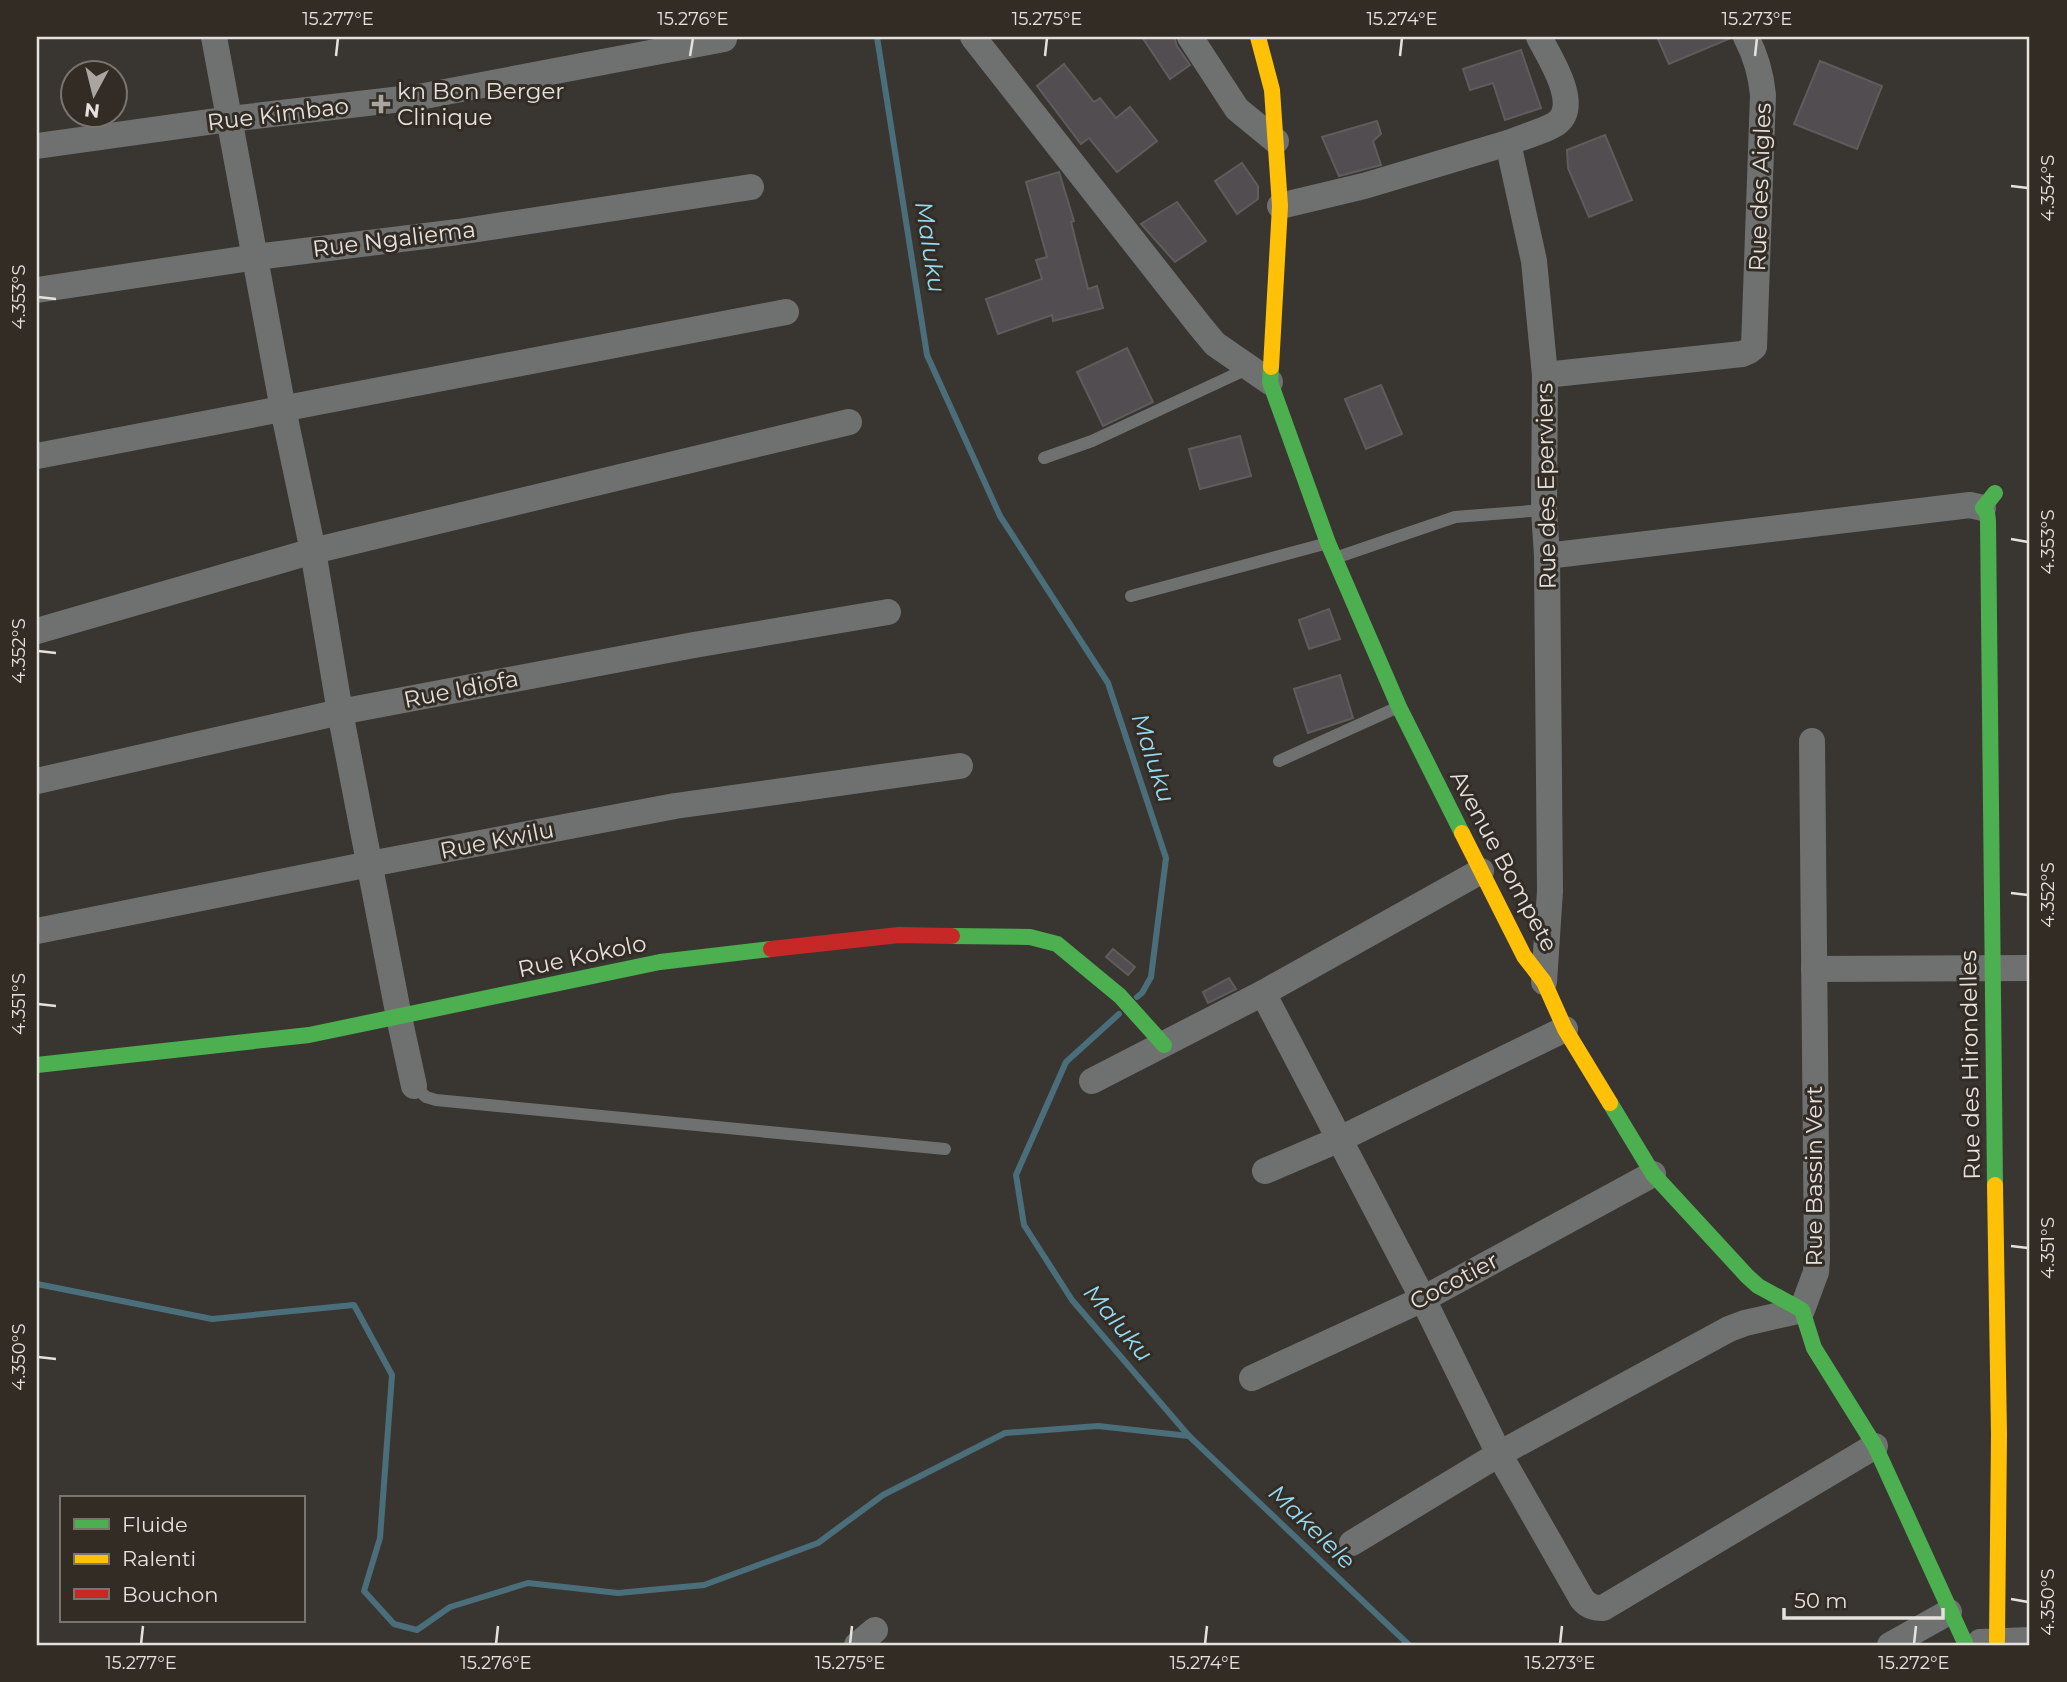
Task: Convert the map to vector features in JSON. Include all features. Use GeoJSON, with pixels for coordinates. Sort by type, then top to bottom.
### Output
{"type":"FeatureCollection","features":[{"type":"Feature","properties":{"kind":"street"},"geometry":{"type":"LineString","coordinates":[[214,37],[283,409],[313,551],[340,712],[414,1086]]}},
{"type":"Feature","properties":{"kind":"street"},"geometry":{"type":"LineString","coordinates":[[973,37],[1215,344],[1260,375]]}},
{"type":"Feature","properties":{"kind":"street"},"geometry":{"type":"LineString","coordinates":[[1190,37],[1237,109],[1276,141]]}},
{"type":"Feature","properties":{"kind":"street","name":"Avenue Bompete"},"geometry":{"type":"LineString","coordinates":[[1258,37],[1272,90],[1280,205],[1260,375],[1328,543],[1399,707],[1524,956],[1544,982],[1565,1030],[1653,1174],[1747,1276],[1758,1286],[1802,1310]]}},
{"type":"Feature","properties":{"kind":"street"},"geometry":{"type":"LineString","coordinates":[[1280,205],[1364,186],[1508,143],[1558,123],[1565,114],[1567,100],[1563,85],[1539,37]]}},
{"type":"Feature","properties":{"kind":"street","name":"Rue des Aigles"},"geometry":{"type":"LineString","coordinates":[[1545,375],[1742,354],[1754,347],[1763,95],[1761,72],[1756,55],[1746,37]]}},
{"type":"Feature","properties":{"kind":"street","name":"Rue Kimbao"},"geometry":{"type":"LineString","coordinates":[[37,146],[230,119],[419,97],[724,39]]}},
{"type":"Feature","properties":{"kind":"street","name":"Rue des Eperviers"},"geometry":{"type":"LineString","coordinates":[[1508,143],[1532,252],[1545,375],[1544,510],[1547,556],[1550,891],[1544,982]]}},
{"type":"Feature","properties":{"kind":"street","name":"Rue Ngaliema"},"geometry":{"type":"LineString","coordinates":[[37,290],[256,257],[458,232],[751,187]]}},
{"type":"Feature","properties":{"kind":"street"},"geometry":{"type":"LineString","coordinates":[[37,456],[786,312]]}},
{"type":"Feature","properties":{"kind":"street"},"geometry":{"type":"LineString","coordinates":[[37,631],[313,551],[849,422]]}},
{"type":"Feature","properties":{"kind":"street"},"geometry":{"type":"LineString","coordinates":[[1547,556],[1989,501]]}},
{"type":"Feature","properties":{"kind":"street","name":"Rue des Hirondelles"},"geometry":{"type":"LineString","coordinates":[[1989,501],[1987,513],[1999,1434],[1997,1641]]}},
{"type":"Feature","properties":{"kind":"street","name":"Rue Idiofa"},"geometry":{"type":"LineString","coordinates":[[37,780],[340,712],[694,645],[888,612]]}},
{"type":"Feature","properties":{"kind":"street","name":"Rue Bassin Vert"},"geometry":{"type":"LineString","coordinates":[[1802,1310],[1817,1259],[1812,741]]}},
{"type":"Feature","properties":{"kind":"street","name":"Rue Kwilu"},"geometry":{"type":"LineString","coordinates":[[37,931],[694,803],[960,766]]}},
{"type":"Feature","properties":{"kind":"street"},"geometry":{"type":"LineString","coordinates":[[1092,1081],[1263,993],[1481,871]]}},
{"type":"Feature","properties":{"kind":"street","name":"Rue Kokolo"},"geometry":{"type":"LineString","coordinates":[[37,1065],[309,1035],[660,962],[899,935],[1017,937],[1042,939],[1057,944],[1120,996],[1164,1045]]}},
{"type":"Feature","properties":{"kind":"street"},"geometry":{"type":"LineString","coordinates":[[1814,968],[2030,968]]}},
{"type":"Feature","properties":{"kind":"street"},"geometry":{"type":"LineString","coordinates":[[1263,993],[1423,1299],[1499,1454],[1582,1599],[1588,1605],[1603,1608],[1875,1446]]}},
{"type":"Feature","properties":{"kind":"street"},"geometry":{"type":"LineString","coordinates":[[1265,1171],[1340,1139],[1565,1030]]}},
{"type":"Feature","properties":{"kind":"street","name":"Cocotier"},"geometry":{"type":"LineString","coordinates":[[1252,1378],[1423,1299],[1653,1174]]}},
{"type":"Feature","properties":{"kind":"street"},"geometry":{"type":"LineString","coordinates":[[1352,1543],[1499,1454],[1729,1329],[1802,1310],[1814,1348],[1875,1446],[1966,1644],[2030,1640]]}},
{"type":"Feature","properties":{"kind":"street"},"geometry":{"type":"LineString","coordinates":[[1890,1645],[1950,1612]]}},
{"type":"Feature","properties":{"kind":"lane"},"geometry":{"type":"LineString","coordinates":[[1044,458],[1260,375]]}},
{"type":"Feature","properties":{"kind":"lane"},"geometry":{"type":"LineString","coordinates":[[1335,558],[1455,517],[1544,510]]}},
{"type":"Feature","properties":{"kind":"lane"},"geometry":{"type":"LineString","coordinates":[[1131,596],[1328,543]]}},
{"type":"Feature","properties":{"kind":"lane"},"geometry":{"type":"LineString","coordinates":[[1279,761],[1399,707]]}},
{"type":"Feature","properties":{"kind":"lane"},"geometry":{"type":"LineString","coordinates":[[414,1086],[426,1097],[436,1100],[945,1149]]}},
{"type":"Feature","properties":{"kind":"building"},"geometry":{"type":"Polygon","coordinates":[[[1142,37],[1174,37],[1190,65],[1170,79],[1142,37]]]}},
{"type":"Feature","properties":{"kind":"building"},"geometry":{"type":"Polygon","coordinates":[[[1657,37],[1730,37],[1731,38],[1669,64],[1657,37]]]}},
{"type":"Feature","properties":{"kind":"building"},"geometry":{"type":"Polygon","coordinates":[[[1521,50],[1541,108],[1505,120],[1493,83],[1470,90],[1463,69],[1521,50]]]}},
{"type":"Feature","properties":{"kind":"building"},"geometry":{"type":"Polygon","coordinates":[[[1820,61],[1882,86],[1857,149],[1794,124],[1820,61]]]}},
{"type":"Feature","properties":{"kind":"building"},"geometry":{"type":"Polygon","coordinates":[[[1064,64],[1094,102],[1100,98],[1116,118],[1130,107],[1157,141],[1117,172],[1089,138],[1081,144],[1037,86],[1064,64]]]}},
{"type":"Feature","properties":{"kind":"building"},"geometry":{"type":"Polygon","coordinates":[[[1377,121],[1381,134],[1373,141],[1381,165],[1339,176],[1322,137],[1377,121]]]}},
{"type":"Feature","properties":{"kind":"building"},"geometry":{"type":"Polygon","coordinates":[[[1605,135],[1632,200],[1589,217],[1568,168],[1567,150],[1605,135]]]}},
{"type":"Feature","properties":{"kind":"building"},"geometry":{"type":"Polygon","coordinates":[[[1242,163],[1258,186],[1258,199],[1237,214],[1215,181],[1242,163]]]}},
{"type":"Feature","properties":{"kind":"building"},"geometry":{"type":"Polygon","coordinates":[[[1059,172],[1074,221],[1071,222],[1088,289],[1097,286],[1103,308],[1053,321],[1052,315],[998,334],[986,299],[1042,279],[1036,260],[1047,257],[1026,182],[1059,172]]]}},
{"type":"Feature","properties":{"kind":"building"},"geometry":{"type":"Polygon","coordinates":[[[1177,202],[1206,241],[1175,262],[1141,224],[1177,202]]]}},
{"type":"Feature","properties":{"kind":"building"},"geometry":{"type":"Polygon","coordinates":[[[1127,348],[1153,402],[1103,426],[1077,372],[1127,348]]]}},
{"type":"Feature","properties":{"kind":"building"},"geometry":{"type":"Polygon","coordinates":[[[1381,385],[1402,434],[1366,449],[1345,399],[1381,385]]]}},
{"type":"Feature","properties":{"kind":"building"},"geometry":{"type":"Polygon","coordinates":[[[1240,436],[1251,476],[1200,489],[1189,449],[1240,436]]]}},
{"type":"Feature","properties":{"kind":"building"},"geometry":{"type":"Polygon","coordinates":[[[1329,609],[1340,639],[1309,649],[1299,620],[1329,609]]]}},
{"type":"Feature","properties":{"kind":"building"},"geometry":{"type":"Polygon","coordinates":[[[1340,675],[1353,718],[1308,733],[1294,689],[1340,675]]]}},
{"type":"Feature","properties":{"kind":"building"},"geometry":{"type":"Polygon","coordinates":[[[1113,949],[1135,967],[1128,975],[1106,957],[1113,949]]]}},
{"type":"Feature","properties":{"kind":"building"},"geometry":{"type":"Polygon","coordinates":[[[1229,978],[1236,989],[1208,1003],[1203,992],[1229,978]]]}},
{"type":"Feature","properties":{"kind":"waterway","name":"Maluku"},"geometry":{"type":"LineString","coordinates":[[877,37],[927,355],[1000,516],[1108,683],[1166,858],[1151,977],[1137,997]]}},
{"type":"Feature","properties":{"kind":"waterway","name":"Maluku"},"geometry":{"type":"LineString","coordinates":[[1119,1014],[1066,1062],[1016,1175],[1024,1225],[1072,1300],[1189,1436],[1409,1645]]}},
{"type":"Feature","properties":{"kind":"waterway"},"geometry":{"type":"LineString","coordinates":[[37,1284],[212,1319],[354,1305],[392,1375],[380,1538],[364,1591],[394,1624],[417,1630],[450,1607],[528,1583],[618,1593],[704,1585],[818,1543],[883,1495],[1005,1433],[1098,1426],[1189,1436]]}},
{"type":"Feature","properties":{"kind":"traffic: fast"},"geometry":{"type":"LineString","coordinates":[[1271,367],[1270,382],[1328,543],[1399,707],[1462,833]]}},
{"type":"Feature","properties":{"kind":"traffic: fast"},"geometry":{"type":"LineString","coordinates":[[1995,493],[1983,508],[1988,521],[1995,1185]]}},
{"type":"Feature","properties":{"kind":"traffic: fast"},"geometry":{"type":"LineString","coordinates":[[952,936],[1030,937],[1057,944],[1120,996],[1164,1045]]}},
{"type":"Feature","properties":{"kind":"traffic: fast"},"geometry":{"type":"LineString","coordinates":[[37,1065],[309,1035],[660,962],[771,949]]}},
{"type":"Feature","properties":{"kind":"traffic: fast"},"geometry":{"type":"LineString","coordinates":[[1610,1103],[1653,1174],[1747,1276],[1758,1286],[1802,1310],[1814,1348],[1875,1446],[1966,1645]]}},
{"type":"Feature","properties":{"kind":"traffic: slow"},"geometry":{"type":"LineString","coordinates":[[1258,37],[1272,90],[1280,206],[1271,367]]}},
{"type":"Feature","properties":{"kind":"traffic: slow"},"geometry":{"type":"LineString","coordinates":[[1462,833],[1524,956],[1544,982],[1565,1029],[1610,1103]]}},
{"type":"Feature","properties":{"kind":"traffic: slow"},"geometry":{"type":"LineString","coordinates":[[1995,1185],[1999,1434],[1997,1641]]}},
{"type":"Feature","properties":{"kind":"traffic: jam"},"geometry":{"type":"LineString","coordinates":[[771,949],[899,935],[952,936]]}},
{"type":"Feature","properties":{"kind":"place","name":"kn Bon Berger Clinique"},"geometry":{"type":"Point","coordinates":[381,104]}},
{"type":"Feature","properties":{"kind":"water label","name":"Makelele"},"geometry":{"type":"Point","coordinates":[1312,1527]}}]}
